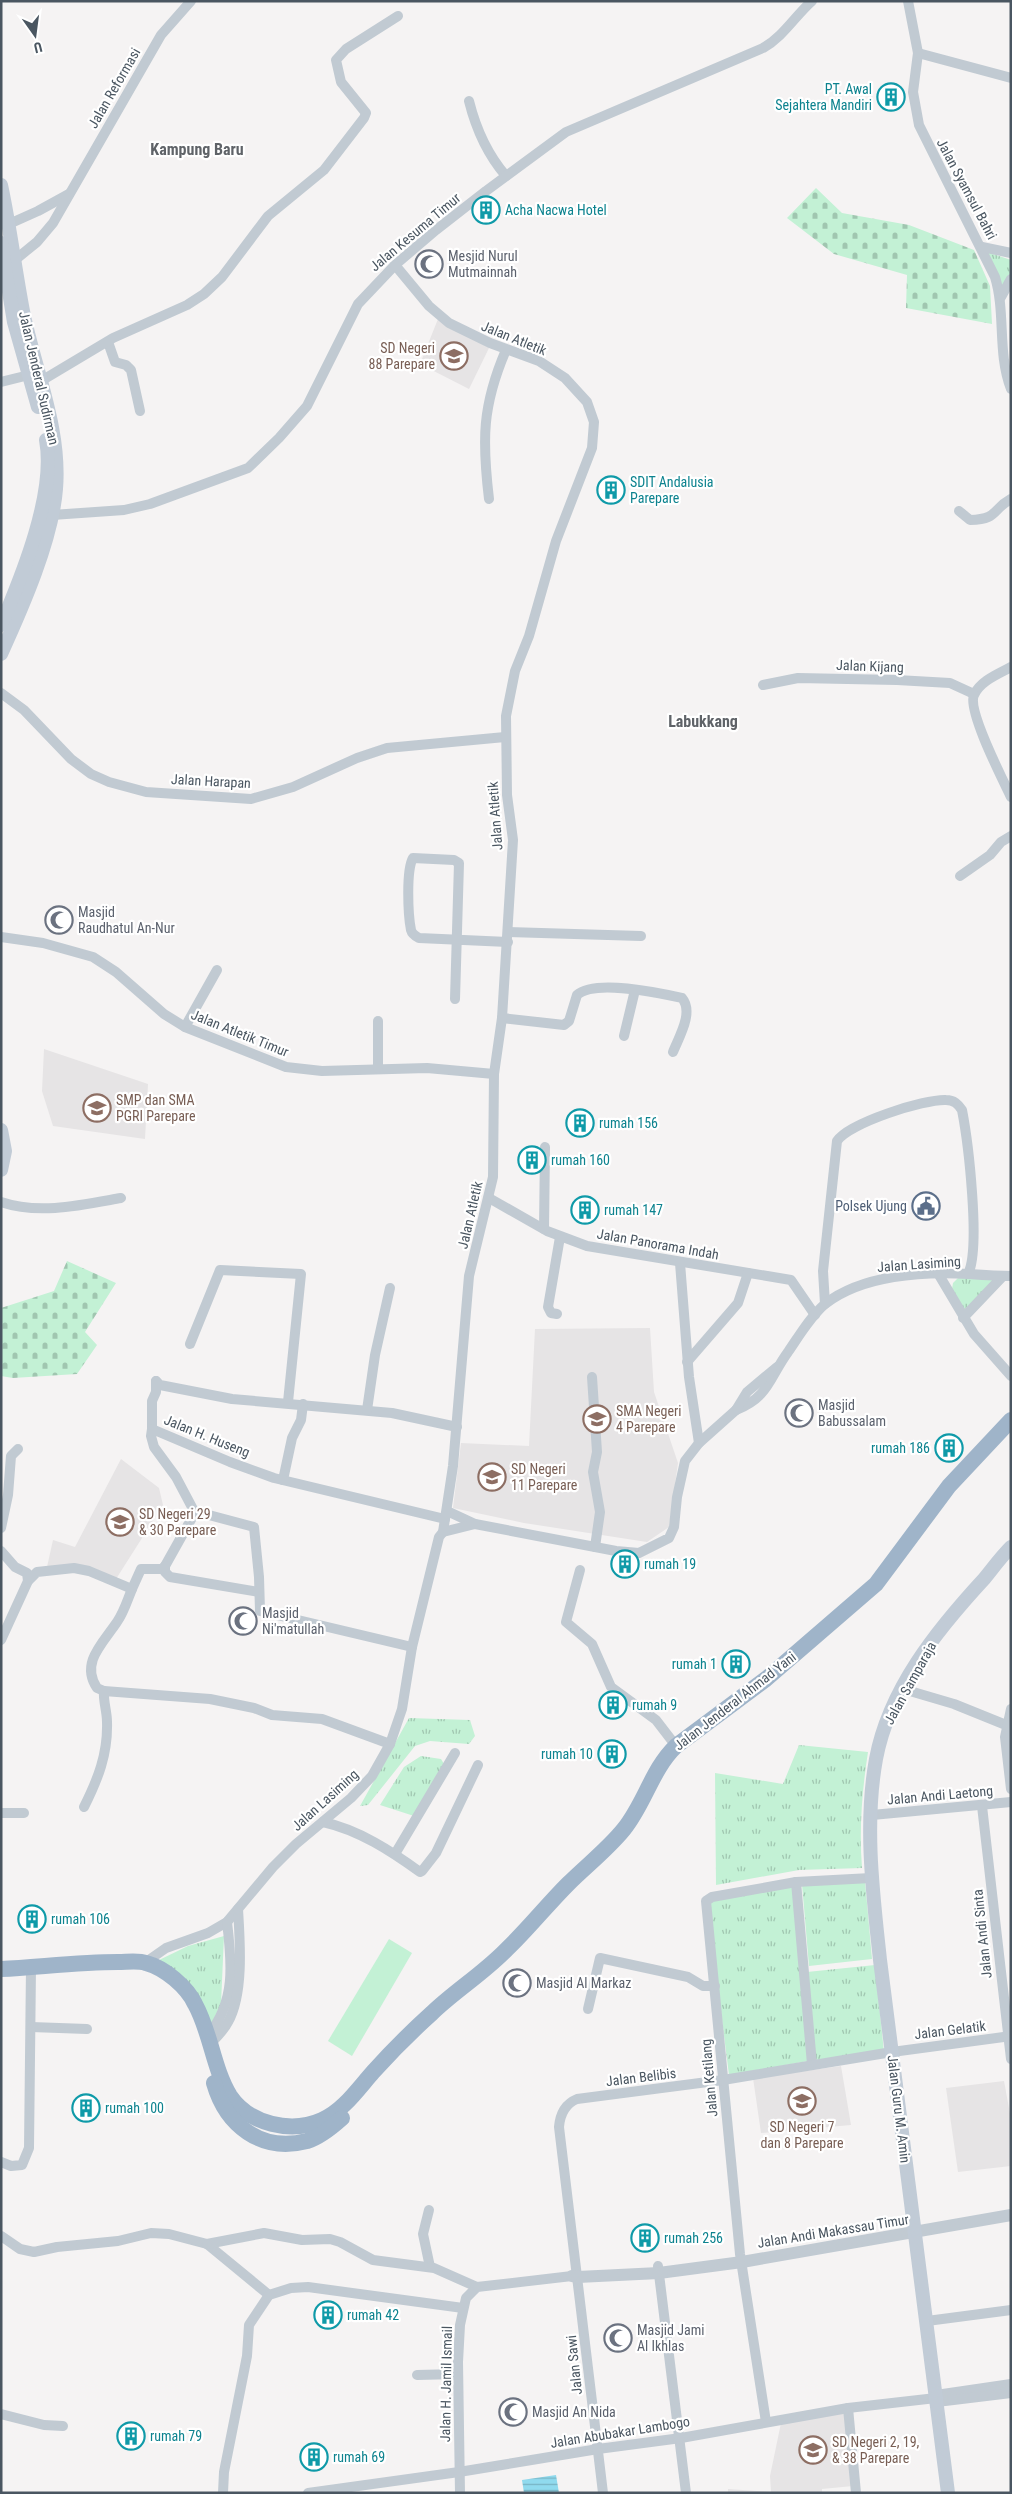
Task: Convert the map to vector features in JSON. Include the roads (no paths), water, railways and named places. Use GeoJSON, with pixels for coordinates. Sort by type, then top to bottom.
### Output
{"type":"FeatureCollection","features":[{"type":"Feature","properties":{"kind":"highway","name":"Jalan Jenderal Ahmad Yani"},"geometry":{"type":"LineString","coordinates":[[1,1969],[98,1962],[146,1962],[165,1972],[180,1984],[194,2002],[229,2094],[241,2109],[256,2119],[293,2127],[314,2123],[333,2114],[432,2012],[508,1949],[551,1901],[622,1831],[632,1820],[665,1758],[676,1746],[766,1679],[876,1584],[949,1486],[1011,1420]]}},
{"type":"Feature","properties":{"kind":"main road","name":"Jalan Jenderal Sudirman"},"geometry":{"type":"LineString","coordinates":[[1,184],[9,224],[10,264]]}},
{"type":"Feature","properties":{"kind":"main road","name":"Jalan Jenderal Sudirman"},"geometry":{"type":"LineString","coordinates":[[1,243],[10,264],[24,312],[34,381],[47,444],[44,493],[35,536],[5,627],[1,654]]}},
{"type":"Feature","properties":{"kind":"main road","name":"Jalan Jenderal Sudirman"},"geometry":{"type":"LineString","coordinates":[[5,627],[33,575],[52,515],[58,464],[55,438],[34,381]]}},
{"type":"Feature","properties":{"kind":"main road"},"geometry":{"type":"LineString","coordinates":[[1,1130],[5,1151],[1,1170]]}},
{"type":"Feature","properties":{"kind":"main road","name":"Jalan Samparaja"},"geometry":{"type":"LineString","coordinates":[[872,1815],[876,1759],[889,1716],[903,1689],[924,1651],[935,1636],[1011,1547]]}},
{"type":"Feature","properties":{"kind":"main road","name":"Jalan Guru M. Amin"},"geometry":{"type":"LineString","coordinates":[[872,1815],[872,1878],[892,2052],[918,2230],[948,2493]]}},
{"type":"Feature","properties":{"kind":"street","name":"Jalan Reformasi"},"geometry":{"type":"LineString","coordinates":[[10,264],[53,223],[161,35],[191,1]]}},
{"type":"Feature","properties":{"kind":"street","name":"Jalan Kesuma Timur"},"geometry":{"type":"LineString","coordinates":[[52,515],[110,511],[150,504],[248,468],[279,438],[307,406],[358,304],[394,265],[506,176],[566,132],[666,91],[772,43],[795,16],[812,1]]}},
{"type":"Feature","properties":{"kind":"street","name":"Jalan Syamsul Bahri"},"geometry":{"type":"LineString","coordinates":[[908,1],[918,53],[913,92],[919,125],[982,247],[1001,297],[1004,368],[1011,389]]}},
{"type":"Feature","properties":{"kind":"street"},"geometry":{"type":"LineString","coordinates":[[1,382],[34,381],[204,294],[222,277],[268,216],[324,170],[366,116],[341,82],[336,60],[346,49],[398,16]]}},
{"type":"Feature","properties":{"kind":"street"},"geometry":{"type":"LineString","coordinates":[[918,53],[1011,78]]}},
{"type":"Feature","properties":{"kind":"street"},"geometry":{"type":"LineString","coordinates":[[468,101],[486,147],[506,176]]}},
{"type":"Feature","properties":{"kind":"street"},"geometry":{"type":"LineString","coordinates":[[9,224],[69,194]]}},
{"type":"Feature","properties":{"kind":"street"},"geometry":{"type":"LineString","coordinates":[[982,247],[1011,253]]}},
{"type":"Feature","properties":{"kind":"street","name":"Jalan Atletik"},"geometry":{"type":"LineString","coordinates":[[394,265],[424,301],[449,323],[506,350],[539,361],[565,378],[587,402],[594,422],[592,448],[556,542],[529,636],[515,671],[510,691],[505,738],[506,795],[513,840],[502,1018],[494,1074],[494,1159],[489,1198],[469,1276],[457,1427],[443,1532]]}},
{"type":"Feature","properties":{"kind":"street"},"geometry":{"type":"LineString","coordinates":[[1001,297],[1011,279]]}},
{"type":"Feature","properties":{"kind":"street"},"geometry":{"type":"LineString","coordinates":[[108,342],[115,362],[126,364],[131,370],[140,411]]}},
{"type":"Feature","properties":{"kind":"street"},"geometry":{"type":"LineString","coordinates":[[489,499],[484,457],[487,405],[493,379],[506,350]]}},
{"type":"Feature","properties":{"kind":"street"},"geometry":{"type":"LineString","coordinates":[[959,511],[970,520],[987,518],[995,514],[1004,503],[1011,499]]}},
{"type":"Feature","properties":{"kind":"street"},"geometry":{"type":"LineString","coordinates":[[1011,667],[985,683],[974,694],[973,709],[1011,797]]}},
{"type":"Feature","properties":{"kind":"street","name":"Jalan Kijang"},"geometry":{"type":"LineString","coordinates":[[763,685],[798,678],[950,682],[974,694]]}},
{"type":"Feature","properties":{"kind":"street","name":"Jalan Harapan"},"geometry":{"type":"LineString","coordinates":[[1,693],[24,710],[71,759],[92,774],[109,782],[146,792],[251,799],[293,787],[357,758],[387,748],[505,738]]}},
{"type":"Feature","properties":{"kind":"street"},"geometry":{"type":"LineString","coordinates":[[960,876],[986,858],[1001,842],[1011,836]]}},
{"type":"Feature","properties":{"kind":"street"},"geometry":{"type":"LineString","coordinates":[[455,999],[457,939],[458,863],[454,860],[415,856],[411,861],[409,891],[412,932],[419,938],[457,939],[641,936]]}},
{"type":"Feature","properties":{"kind":"street","name":"Jalan Atletik Timur"},"geometry":{"type":"LineString","coordinates":[[1,937],[43,943],[93,957],[116,972],[164,1014],[185,1027],[286,1067],[322,1071],[427,1068],[494,1074]]}},
{"type":"Feature","properties":{"kind":"street"},"geometry":{"type":"LineString","coordinates":[[185,1027],[217,970]]}},
{"type":"Feature","properties":{"kind":"street"},"geometry":{"type":"LineString","coordinates":[[502,1018],[564,1025],[569,1021],[577,995],[580,992],[601,988],[635,990],[682,998],[687,1014],[673,1052]]}},
{"type":"Feature","properties":{"kind":"street"},"geometry":{"type":"LineString","coordinates":[[624,1036],[635,990]]}},
{"type":"Feature","properties":{"kind":"street"},"geometry":{"type":"LineString","coordinates":[[378,1021],[378,1068]]}},
{"type":"Feature","properties":{"kind":"street"},"geometry":{"type":"LineString","coordinates":[[825,1304],[823,1271],[836,1141],[842,1134],[885,1114],[926,1102],[947,1100],[959,1105],[962,1110],[968,1150],[974,1251],[968,1274]]}},
{"type":"Feature","properties":{"kind":"street"},"geometry":{"type":"LineString","coordinates":[[544,1229],[545,1148]]}},
{"type":"Feature","properties":{"kind":"street"},"geometry":{"type":"LineString","coordinates":[[1,1202],[19,1208],[40,1208],[121,1198]]}},
{"type":"Feature","properties":{"kind":"street","name":"Jalan Panorama Indah"},"geometry":{"type":"LineString","coordinates":[[489,1198],[560,1237],[587,1246],[791,1280],[815,1315]]}},
{"type":"Feature","properties":{"kind":"street"},"geometry":{"type":"LineString","coordinates":[[557,1314],[551,1313],[548,1307],[560,1237]]}},
{"type":"Feature","properties":{"kind":"street"},"geometry":{"type":"LineString","coordinates":[[680,1263],[688,1362],[699,1443]]}},
{"type":"Feature","properties":{"kind":"street"},"geometry":{"type":"LineString","coordinates":[[190,1344],[220,1270],[300,1274],[288,1402]]}},
{"type":"Feature","properties":{"kind":"street"},"geometry":{"type":"LineString","coordinates":[[688,1362],[738,1303],[748,1273]]}},
{"type":"Feature","properties":{"kind":"street"},"geometry":{"type":"LineString","coordinates":[[940,1275],[963,1318],[974,1334],[1011,1376]]}},
{"type":"Feature","properties":{"kind":"street","name":"Jalan Lasiming"},"geometry":{"type":"LineString","coordinates":[[474,1524],[595,1547],[639,1553],[669,1538],[674,1527],[680,1473],[685,1462],[699,1443],[736,1410],[754,1401],[765,1391],[775,1375],[777,1367],[825,1304],[842,1293],[874,1281],[940,1275],[1007,1276]]}},
{"type":"Feature","properties":{"kind":"street"},"geometry":{"type":"LineString","coordinates":[[963,1318],[1007,1276]]}},
{"type":"Feature","properties":{"kind":"street"},"geometry":{"type":"LineString","coordinates":[[367,1410],[375,1355],[390,1288]]}},
{"type":"Feature","properties":{"kind":"street"},"geometry":{"type":"LineString","coordinates":[[592,1376],[597,1452],[593,1472],[600,1512],[595,1547]]}},
{"type":"Feature","properties":{"kind":"street"},"geometry":{"type":"LineString","coordinates":[[152,1429],[152,1401],[156,1392],[156,1380],[160,1385],[214,1396],[392,1413],[457,1427]]}},
{"type":"Feature","properties":{"kind":"street"},"geometry":{"type":"LineString","coordinates":[[283,1480],[292,1438],[301,1420],[303,1404]]}},
{"type":"Feature","properties":{"kind":"street","name":"Jalan H. Huseng"},"geometry":{"type":"LineString","coordinates":[[194,1511],[176,1477],[154,1447],[151,1436],[152,1429],[230,1462],[283,1480],[446,1515],[474,1524]]}},
{"type":"Feature","properties":{"kind":"street"},"geometry":{"type":"LineString","coordinates":[[1,1452],[10,1455],[18,1449],[11,1456],[8,1495],[1,1528]]}},
{"type":"Feature","properties":{"kind":"street"},"geometry":{"type":"LineString","coordinates":[[259,1592],[170,1577],[165,1572],[166,1566],[194,1511],[252,1525],[259,1592],[260,1611],[412,1647]]}},
{"type":"Feature","properties":{"kind":"street"},"geometry":{"type":"LineString","coordinates":[[443,1532],[474,1524]]}},
{"type":"Feature","properties":{"kind":"street","name":"Jalan Lasiming"},"geometry":{"type":"LineString","coordinates":[[146,1962],[166,1948],[208,1932],[227,1922],[273,1867],[363,1787],[382,1762],[402,1708],[412,1647],[439,1537],[443,1532]]}},
{"type":"Feature","properties":{"kind":"street"},"geometry":{"type":"LineString","coordinates":[[1,1551],[15,1567],[27,1573],[28,1581]]}},
{"type":"Feature","properties":{"kind":"street"},"geometry":{"type":"LineString","coordinates":[[166,1566],[162,1569],[142,1569],[123,1612],[93,1658],[90,1668],[92,1682],[97,1688],[104,1691],[210,1699],[254,1708],[272,1715],[322,1719],[390,1744]]}},
{"type":"Feature","properties":{"kind":"street"},"geometry":{"type":"LineString","coordinates":[[1,1643],[28,1581],[37,1572],[74,1568],[89,1571],[132,1590]]}},
{"type":"Feature","properties":{"kind":"street"},"geometry":{"type":"LineString","coordinates":[[580,1570],[566,1622],[592,1644],[611,1687],[656,1720],[676,1746]]}},
{"type":"Feature","properties":{"kind":"street"},"geometry":{"type":"LineString","coordinates":[[903,1689],[954,1704],[1006,1725]]}},
{"type":"Feature","properties":{"kind":"street"},"geometry":{"type":"LineString","coordinates":[[84,1808],[99,1776],[106,1747],[107,1722],[104,1691]]}},
{"type":"Feature","properties":{"kind":"street"},"geometry":{"type":"LineString","coordinates":[[1011,1709],[1006,1725],[1005,1737],[1011,1789]]}},
{"type":"Feature","properties":{"kind":"street"},"geometry":{"type":"LineString","coordinates":[[395,1854],[455,1753]]}},
{"type":"Feature","properties":{"kind":"street"},"geometry":{"type":"LineString","coordinates":[[323,1822],[346,1828],[395,1854],[420,1872],[427,1868],[478,1766]]}},
{"type":"Feature","properties":{"kind":"street","name":"Jalan Andi Laetong"},"geometry":{"type":"LineString","coordinates":[[872,1815],[1011,1802]]}},
{"type":"Feature","properties":{"kind":"street","name":"Jalan Andi Sinta"},"geometry":{"type":"LineString","coordinates":[[982,1806],[1011,2059]]}},
{"type":"Feature","properties":{"kind":"street"},"geometry":{"type":"LineString","coordinates":[[1,1813],[24,1813]]}},
{"type":"Feature","properties":{"kind":"street"},"geometry":{"type":"LineString","coordinates":[[812,2064],[796,1882],[872,1878]]}},
{"type":"Feature","properties":{"kind":"street","name":"Jalan Ketilang"},"geometry":{"type":"LineString","coordinates":[[766,2422],[741,2258],[706,1899],[796,1882]]}},
{"type":"Feature","properties":{"kind":"street"},"geometry":{"type":"LineString","coordinates":[[211,2045],[228,2022],[236,1995],[240,1949],[238,1910]]}},
{"type":"Feature","properties":{"kind":"street"},"geometry":{"type":"LineString","coordinates":[[211,2045],[222,2018],[228,1994],[231,1954],[227,1922]]}},
{"type":"Feature","properties":{"kind":"street"},"geometry":{"type":"LineString","coordinates":[[588,2009],[600,1958],[688,1978],[703,1986],[715,1986]]}},
{"type":"Feature","properties":{"kind":"street"},"geometry":{"type":"LineString","coordinates":[[1,2162],[11,2166],[22,2165],[29,2148],[30,1967]]}},
{"type":"Feature","properties":{"kind":"street"},"geometry":{"type":"LineString","coordinates":[[31,2027],[87,2029]]}},
{"type":"Feature","properties":{"kind":"street","name":"Jalan Gelatik"},"geometry":{"type":"LineString","coordinates":[[892,2052],[1009,2037]]}},
{"type":"Feature","properties":{"kind":"street","name":"Jalan Belibis"},"geometry":{"type":"LineString","coordinates":[[576,2275],[560,2118],[565,2108],[577,2099],[724,2080],[892,2052]]}},
{"type":"Feature","properties":{"kind":"street"},"geometry":{"type":"LineString","coordinates":[[430,2210],[423,2234],[424,2251],[430,2259],[430,2267]]}},
{"type":"Feature","properties":{"kind":"street","name":"Jalan Andi Makassau Timur"},"geometry":{"type":"LineString","coordinates":[[576,2275],[659,2269],[741,2258],[1011,2215]]}},
{"type":"Feature","properties":{"kind":"street"},"geometry":{"type":"LineString","coordinates":[[1,2236],[28,2252],[118,2241],[151,2233],[162,2233],[206,2244],[264,2233],[302,2240],[330,2239],[373,2260],[430,2267],[477,2287],[576,2275]]}},
{"type":"Feature","properties":{"kind":"street"},"geometry":{"type":"LineString","coordinates":[[206,2244],[269,2295]]}},
{"type":"Feature","properties":{"kind":"street"},"geometry":{"type":"LineString","coordinates":[[659,2269],[681,2438],[686,2493]]}},
{"type":"Feature","properties":{"kind":"street","name":"Jalan Sawi"},"geometry":{"type":"LineString","coordinates":[[576,2275],[603,2493]]}},
{"type":"Feature","properties":{"kind":"street"},"geometry":{"type":"LineString","coordinates":[[223,2493],[224,2472],[244,2373],[250,2325],[269,2295],[290,2288],[308,2287],[463,2308]]}},
{"type":"Feature","properties":{"kind":"street","name":"Jalan H. Jamil Ismail"},"geometry":{"type":"LineString","coordinates":[[460,2493],[458,2374],[460,2325],[466,2298],[477,2287]]}},
{"type":"Feature","properties":{"kind":"street"},"geometry":{"type":"LineString","coordinates":[[927,2322],[1011,2310]]}},
{"type":"Feature","properties":{"kind":"street"},"geometry":{"type":"LineString","coordinates":[[417,2375],[458,2374]]}},
{"type":"Feature","properties":{"kind":"street"},"geometry":{"type":"LineString","coordinates":[[937,2398],[1011,2384]]}},
{"type":"Feature","properties":{"kind":"street"},"geometry":{"type":"LineString","coordinates":[[937,2398],[1011,2393]]}},
{"type":"Feature","properties":{"kind":"street","name":"Jalan Abubakar Lambogo"},"geometry":{"type":"LineString","coordinates":[[308,2493],[681,2438],[848,2408],[937,2398]]}},
{"type":"Feature","properties":{"kind":"street"},"geometry":{"type":"LineString","coordinates":[[848,2408],[856,2493]]}},
{"type":"Feature","properties":{"kind":"street"},"geometry":{"type":"LineString","coordinates":[[1,2414],[44,2425],[64,2426]]}},
{"type":"Feature","properties":{"kind":"water"},"geometry":{"type":"Polygon","coordinates":[[[556,2475],[559,2493],[524,2493],[522,2480],[556,2475]]]}},
{"type":"Feature","properties":{"kind":"place","name":"PT. Awal Sejahtera Mandiri"},"geometry":{"type":"Point","coordinates":[891,97]}},
{"type":"Feature","properties":{"kind":"place","name":"Acha Nacwa Hotel"},"geometry":{"type":"Point","coordinates":[486,210]}},
{"type":"Feature","properties":{"kind":"place","name":"Mesjid Nurul Mutmainnah"},"geometry":{"type":"Point","coordinates":[429,264]}},
{"type":"Feature","properties":{"kind":"place","name":"SD Negeri 88 Parepare"},"geometry":{"type":"Point","coordinates":[454,356]}},
{"type":"Feature","properties":{"kind":"place","name":"SDIT Andalusia Parepare"},"geometry":{"type":"Point","coordinates":[611,490]}},
{"type":"Feature","properties":{"kind":"place","name":"Masjid Raudhatul An-Nur"},"geometry":{"type":"Point","coordinates":[59,920]}},
{"type":"Feature","properties":{"kind":"place","name":"SMP dan SMA PGRI Parepare"},"geometry":{"type":"Point","coordinates":[97,1108]}},
{"type":"Feature","properties":{"kind":"place","name":"rumah 156"},"geometry":{"type":"Point","coordinates":[580,1123]}},
{"type":"Feature","properties":{"kind":"place","name":"rumah 160"},"geometry":{"type":"Point","coordinates":[532,1160]}},
{"type":"Feature","properties":{"kind":"place","name":"Polsek Ujung"},"geometry":{"type":"Point","coordinates":[926,1206]}},
{"type":"Feature","properties":{"kind":"place","name":"rumah 147"},"geometry":{"type":"Point","coordinates":[585,1210]}},
{"type":"Feature","properties":{"kind":"place","name":"Masjid Babussalam"},"geometry":{"type":"Point","coordinates":[799,1413]}},
{"type":"Feature","properties":{"kind":"place","name":"SMA Negeri 4 Parepare"},"geometry":{"type":"Point","coordinates":[597,1419]}},
{"type":"Feature","properties":{"kind":"place","name":"rumah 186"},"geometry":{"type":"Point","coordinates":[949,1448]}},
{"type":"Feature","properties":{"kind":"place","name":"SD Negeri 11 Parepare"},"geometry":{"type":"Point","coordinates":[492,1477]}},
{"type":"Feature","properties":{"kind":"place","name":"SD Negeri 29 & 30 Parepare"},"geometry":{"type":"Point","coordinates":[120,1522]}},
{"type":"Feature","properties":{"kind":"place","name":"rumah 19"},"geometry":{"type":"Point","coordinates":[625,1564]}},
{"type":"Feature","properties":{"kind":"place","name":"Masjid Ni'matullah"},"geometry":{"type":"Point","coordinates":[243,1621]}},
{"type":"Feature","properties":{"kind":"place","name":"rumah 1"},"geometry":{"type":"Point","coordinates":[736,1664]}},
{"type":"Feature","properties":{"kind":"place","name":"rumah 9"},"geometry":{"type":"Point","coordinates":[613,1705]}},
{"type":"Feature","properties":{"kind":"place","name":"rumah 10"},"geometry":{"type":"Point","coordinates":[612,1754]}},
{"type":"Feature","properties":{"kind":"place","name":"rumah 106"},"geometry":{"type":"Point","coordinates":[32,1919]}},
{"type":"Feature","properties":{"kind":"place","name":"Masjid Al Markaz"},"geometry":{"type":"Point","coordinates":[517,1983]}},
{"type":"Feature","properties":{"kind":"place","name":"SD Negeri 7 dan 8 Parepare"},"geometry":{"type":"Point","coordinates":[802,2101]}},
{"type":"Feature","properties":{"kind":"place","name":"rumah 100"},"geometry":{"type":"Point","coordinates":[86,2108]}},
{"type":"Feature","properties":{"kind":"place","name":"rumah 256"},"geometry":{"type":"Point","coordinates":[645,2238]}},
{"type":"Feature","properties":{"kind":"place","name":"rumah 42"},"geometry":{"type":"Point","coordinates":[328,2315]}},
{"type":"Feature","properties":{"kind":"place","name":"Masjid Jami Al Ikhlas"},"geometry":{"type":"Point","coordinates":[618,2338]}},
{"type":"Feature","properties":{"kind":"place","name":"Masjid An Nida"},"geometry":{"type":"Point","coordinates":[513,2412]}},
{"type":"Feature","properties":{"kind":"place","name":"rumah 79"},"geometry":{"type":"Point","coordinates":[131,2436]}},
{"type":"Feature","properties":{"kind":"place","name":"SD Negeri 2, 19, & 38 Parepare"},"geometry":{"type":"Point","coordinates":[813,2450]}},
{"type":"Feature","properties":{"kind":"place","name":"rumah 69"},"geometry":{"type":"Point","coordinates":[314,2457]}},
{"type":"Feature","properties":{"kind":"district","name":"Kampung Baru"},"geometry":{"type":"Point","coordinates":[197,149]}},
{"type":"Feature","properties":{"kind":"district","name":"Labukkang"},"geometry":{"type":"Point","coordinates":[703,721]}}]}
